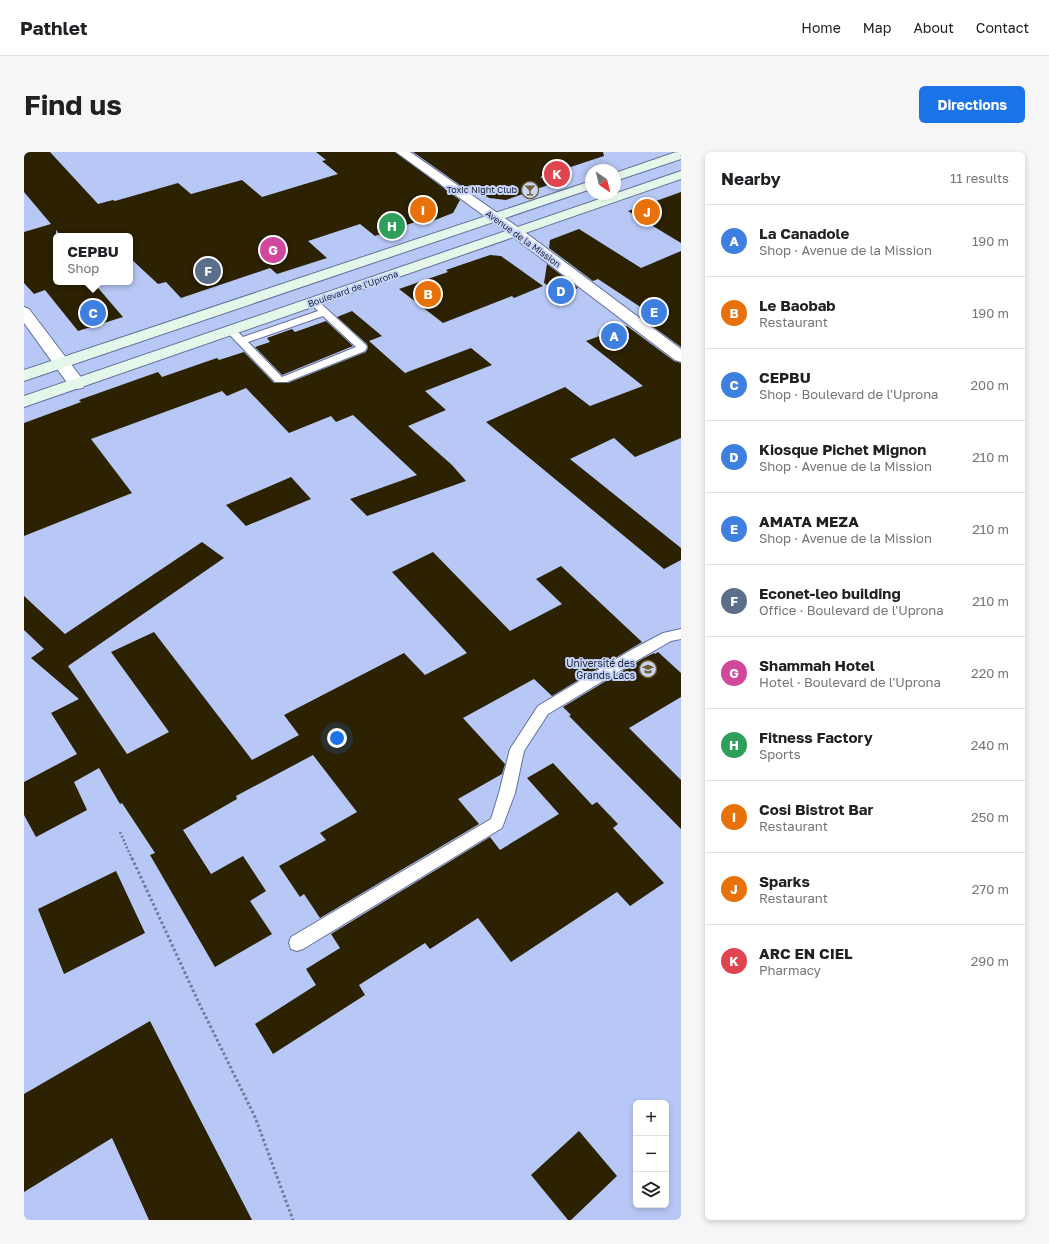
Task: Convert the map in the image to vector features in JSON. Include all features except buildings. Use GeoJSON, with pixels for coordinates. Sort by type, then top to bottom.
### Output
{"type":"FeatureCollection","features":[{"type":"Feature","properties":{"kind":"street","name":"Avenue de la Mission"},"geometry":{"type":"LineString","coordinates":[[402,152],[516,233],[681,357]]}},
{"type":"Feature","properties":{"kind":"street"},"geometry":{"type":"LineString","coordinates":[[621,175],[681,155]]}},
{"type":"Feature","properties":{"kind":"street","name":"Boulevard de l'Uprona"},"geometry":{"type":"LineString","coordinates":[[24,402],[77,384],[236,336],[319,307],[516,233],[681,175]]}},
{"type":"Feature","properties":{"kind":"street"},"geometry":{"type":"LineString","coordinates":[[24,376],[585,187]]}},
{"type":"Feature","properties":{"kind":"street"},"geometry":{"type":"LineString","coordinates":[[24,312],[77,384]]}},
{"type":"Feature","properties":{"kind":"lane"},"geometry":{"type":"LineString","coordinates":[[236,336],[279,380],[283,380],[361,349],[362,346],[319,307]]}},
{"type":"Feature","properties":{"kind":"lane"},"geometry":{"type":"LineString","coordinates":[[297,942],[497,823],[507,794],[517,749],[543,710],[638,653],[668,637],[681,634]]}},
{"type":"Feature","properties":{"kind":"path"},"geometry":{"type":"LineString","coordinates":[[120,832],[198,1001],[255,1117],[293,1220]]}},
{"type":"Feature","properties":{"kind":"place","name":"ARC EN CIEL"},"geometry":{"type":"Point","coordinates":[557,174]}},
{"type":"Feature","properties":{"kind":"place","name":"Toxic Night Club"},"geometry":{"type":"Point","coordinates":[530,190]}},
{"type":"Feature","properties":{"kind":"place","name":"Cosi Bistrot Bar"},"geometry":{"type":"Point","coordinates":[423,210]}},
{"type":"Feature","properties":{"kind":"place","name":"Sparks"},"geometry":{"type":"Point","coordinates":[647,212]}},
{"type":"Feature","properties":{"kind":"place","name":"Fitness Factory"},"geometry":{"type":"Point","coordinates":[392,226]}},
{"type":"Feature","properties":{"kind":"place","name":"Shammah Hotel"},"geometry":{"type":"Point","coordinates":[273,250]}},
{"type":"Feature","properties":{"kind":"place","name":"Econet-leo building"},"geometry":{"type":"Point","coordinates":[208,271]}},
{"type":"Feature","properties":{"kind":"place","name":"Kiosque Pichet Mignon"},"geometry":{"type":"Point","coordinates":[561,291]}},
{"type":"Feature","properties":{"kind":"place","name":"Le Baobab"},"geometry":{"type":"Point","coordinates":[428,294]}},
{"type":"Feature","properties":{"kind":"place","name":"AMATA MEZA"},"geometry":{"type":"Point","coordinates":[654,312]}},
{"type":"Feature","properties":{"kind":"place","name":"CEPBU"},"geometry":{"type":"Point","coordinates":[93,313]}},
{"type":"Feature","properties":{"kind":"place","name":"La Canadole"},"geometry":{"type":"Point","coordinates":[614,336]}},
{"type":"Feature","properties":{"kind":"place","name":"Université des Grands Lacs"},"geometry":{"type":"Point","coordinates":[648,669]}}]}
